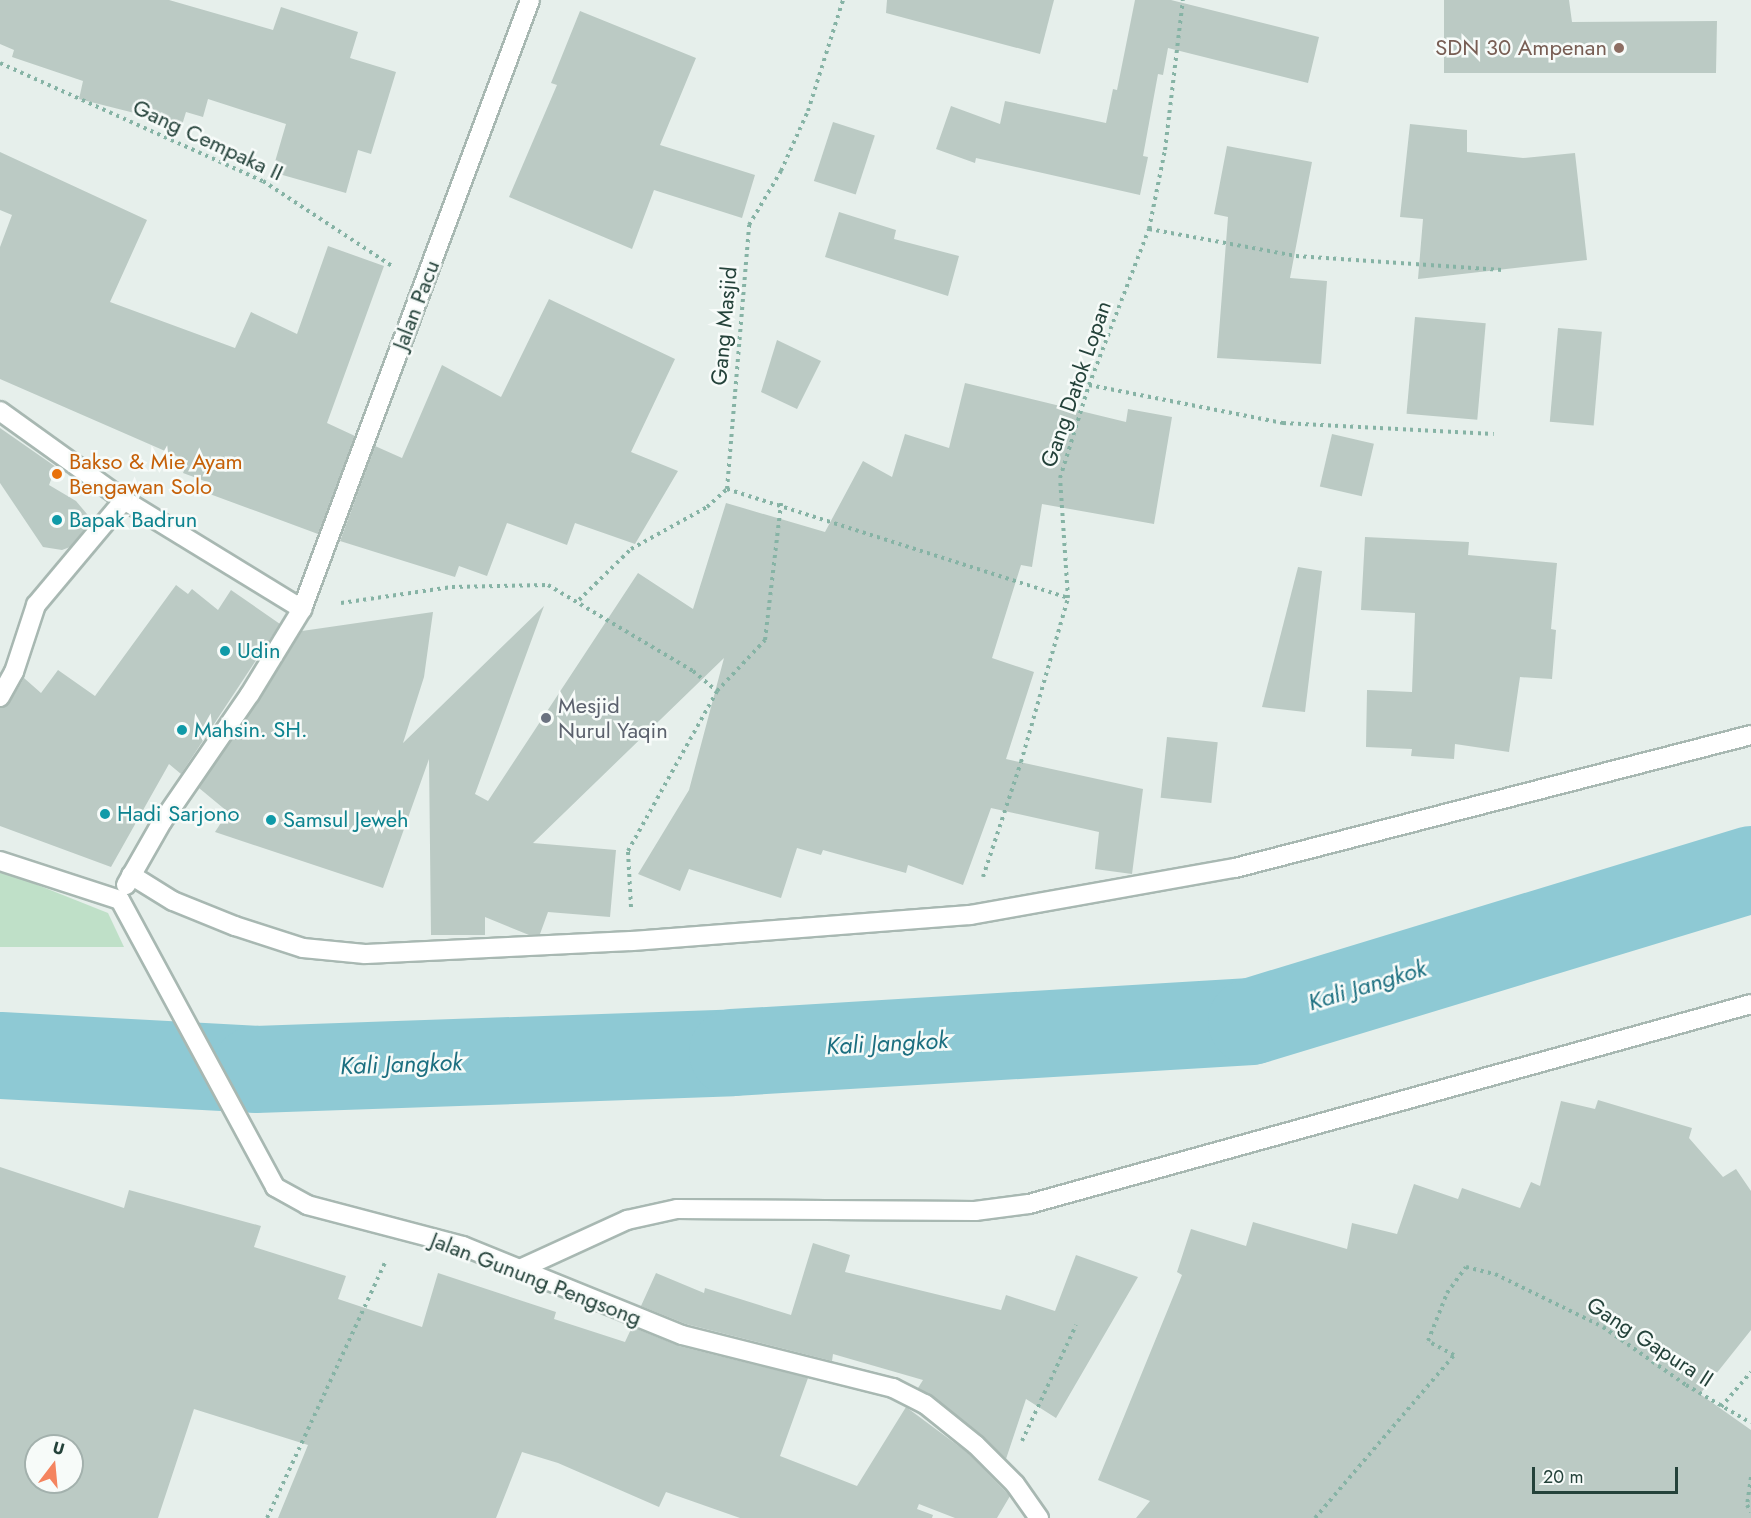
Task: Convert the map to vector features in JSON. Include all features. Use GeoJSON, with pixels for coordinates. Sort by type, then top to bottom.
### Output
{"type":"FeatureCollection","features":[{"type":"Feature","properties":{"kind":"street","name":"Jalan Pacu"},"geometry":{"type":"LineString","coordinates":[[120,900],[131,875],[302,609],[530,0]]}},
{"type":"Feature","properties":{"kind":"street"},"geometry":{"type":"LineString","coordinates":[[0,411],[124,500],[302,609]]}},
{"type":"Feature","properties":{"kind":"street"},"geometry":{"type":"LineString","coordinates":[[0,697],[14,672],[36,605],[124,500]]}},
{"type":"Feature","properties":{"kind":"street"},"geometry":{"type":"LineString","coordinates":[[131,875],[173,901],[303,948],[365,954],[632,941],[970,915],[1234,868],[1751,735]]}},
{"type":"Feature","properties":{"kind":"street"},"geometry":{"type":"LineString","coordinates":[[0,861],[120,900]]}},
{"type":"Feature","properties":{"kind":"street","name":"Jalan Gunung Pengsong"},"geometry":{"type":"LineString","coordinates":[[120,900],[133,929],[276,1187],[307,1205],[463,1246],[682,1335],[893,1388],[925,1404],[976,1445],[1015,1484],[1039,1518]]}},
{"type":"Feature","properties":{"kind":"street"},"geometry":{"type":"LineString","coordinates":[[520,1269],[627,1220],[677,1209],[975,1210],[1029,1204],[1751,1004]]}},
{"type":"Feature","properties":{"kind":"path","name":"Gang Masjid"},"geometry":{"type":"LineString","coordinates":[[727,489],[749,225],[781,171],[808,111],[843,0]]}},
{"type":"Feature","properties":{"kind":"path","name":"Gang Datok Lopan"},"geometry":{"type":"LineString","coordinates":[[970,915],[1022,762],[1068,597],[1060,478],[1089,385],[1149,229],[1164,150],[1183,0]]}},
{"type":"Feature","properties":{"kind":"path","name":"Gang Cempaka II"},"geometry":{"type":"LineString","coordinates":[[0,63],[263,181],[422,286]]}},
{"type":"Feature","properties":{"kind":"path"},"geometry":{"type":"LineString","coordinates":[[1149,229],[1296,256],[1503,270]]}},
{"type":"Feature","properties":{"kind":"path"},"geometry":{"type":"LineString","coordinates":[[1089,385],[1283,423],[1494,434]]}},
{"type":"Feature","properties":{"kind":"path"},"geometry":{"type":"LineString","coordinates":[[579,600],[631,549],[707,507],[727,489],[781,503],[1068,597]]}},
{"type":"Feature","properties":{"kind":"path"},"geometry":{"type":"LineString","coordinates":[[632,941],[628,851],[717,691],[765,640],[781,503]]}},
{"type":"Feature","properties":{"kind":"path"},"geometry":{"type":"LineString","coordinates":[[302,609],[452,587],[548,585],[579,600],[717,691]]}},
{"type":"Feature","properties":{"kind":"path"},"geometry":{"type":"LineString","coordinates":[[267,1518],[400,1229]]}},
{"type":"Feature","properties":{"kind":"path","name":"Gang Gapura II"},"geometry":{"type":"LineString","coordinates":[[1315,1518],[1454,1355],[1428,1341],[1447,1293],[1466,1267],[1495,1274],[1603,1327],[1721,1407],[1751,1422]]}},
{"type":"Feature","properties":{"kind":"path"},"geometry":{"type":"LineString","coordinates":[[976,1445],[1023,1441],[1076,1325]]}},
{"type":"Feature","properties":{"kind":"path"},"geometry":{"type":"LineString","coordinates":[[1721,1407],[1751,1372]]}},
{"type":"Feature","properties":{"kind":"path"},"geometry":{"type":"LineString","coordinates":[[1751,1477],[1747,1505],[1751,1512]]}},
{"type":"Feature","properties":{"kind":"green space"},"geometry":{"type":"Polygon","coordinates":[[[0,870],[108,913],[124,947],[0,947],[0,870]]]}},
{"type":"Feature","properties":{"kind":"building"},"geometry":{"type":"Polygon","coordinates":[[[0,0],[169,0],[273,30],[281,7],[358,32],[350,58],[396,72],[371,154],[358,150],[346,193],[272,172],[286,124],[208,99],[203,117],[186,112],[182,125],[79,99],[83,81],[12,57],[14,50],[0,44],[0,0]]]}},
{"type":"Feature","properties":{"kind":"building"},"geometry":{"type":"Polygon","coordinates":[[[887,0],[1054,0],[1040,54],[886,13],[887,0]]]}},
{"type":"Feature","properties":{"kind":"building"},"geometry":{"type":"Polygon","coordinates":[[[1135,0],[1171,0],[1319,37],[1308,83],[1168,48],[1163,75],[1158,74],[1143,156],[1148,157],[1140,195],[976,158],[975,163],[936,149],[951,106],[1000,124],[1005,101],[1106,123],[1113,89],[1117,90],[1135,0]]]}},
{"type":"Feature","properties":{"kind":"building"},"geometry":{"type":"Polygon","coordinates":[[[1444,0],[1569,0],[1572,22],[1717,21],[1716,73],[1444,73],[1444,0]]]}},
{"type":"Feature","properties":{"kind":"building"},"geometry":{"type":"Polygon","coordinates":[[[580,11],[696,58],[660,145],[755,175],[742,218],[654,190],[632,249],[509,197],[557,85],[551,83],[580,11]]]}},
{"type":"Feature","properties":{"kind":"building"},"geometry":{"type":"Polygon","coordinates":[[[833,122],[875,136],[856,195],[814,181],[833,122]]]}},
{"type":"Feature","properties":{"kind":"building"},"geometry":{"type":"Polygon","coordinates":[[[1410,124],[1467,130],[1467,152],[1523,158],[1575,153],[1587,260],[1418,279],[1423,219],[1400,217],[1410,124]]]}},
{"type":"Feature","properties":{"kind":"building"},"geometry":{"type":"Polygon","coordinates":[[[1227,146],[1312,162],[1290,278],[1327,281],[1321,364],[1217,358],[1228,217],[1214,214],[1227,146]]]}},
{"type":"Feature","properties":{"kind":"building"},"geometry":{"type":"Polygon","coordinates":[[[0,152],[147,220],[110,302],[235,348],[251,312],[297,334],[328,246],[384,266],[327,423],[355,436],[318,534],[207,493],[210,483],[183,473],[188,461],[0,379],[0,247],[12,215],[0,210],[0,152]]]}},
{"type":"Feature","properties":{"kind":"building"},"geometry":{"type":"Polygon","coordinates":[[[839,212],[896,230],[894,239],[959,256],[948,296],[825,257],[839,212]]]}},
{"type":"Feature","properties":{"kind":"building"},"geometry":{"type":"Polygon","coordinates":[[[549,299],[675,359],[631,452],[678,471],[635,544],[575,523],[567,545],[507,523],[487,576],[459,566],[455,577],[340,541],[375,446],[402,458],[442,365],[501,397],[549,299]]]}},
{"type":"Feature","properties":{"kind":"building"},"geometry":{"type":"Polygon","coordinates":[[[1415,317],[1486,323],[1477,420],[1407,414],[1415,317]]]}},
{"type":"Feature","properties":{"kind":"building"},"geometry":{"type":"Polygon","coordinates":[[[1558,328],[1602,332],[1594,425],[1550,422],[1558,328]]]}},
{"type":"Feature","properties":{"kind":"building"},"geometry":{"type":"Polygon","coordinates":[[[777,340],[821,361],[797,409],[761,392],[777,340]]]}},
{"type":"Feature","properties":{"kind":"building"},"geometry":{"type":"Polygon","coordinates":[[[965,383],[1126,422],[1128,409],[1172,417],[1154,524],[1042,504],[1032,567],[1021,565],[992,658],[1034,672],[1006,759],[1143,789],[1132,874],[1095,869],[1099,832],[991,808],[963,885],[908,865],[906,873],[823,850],[821,855],[797,848],[781,898],[689,869],[680,891],[638,874],[689,790],[724,658],[533,843],[616,850],[610,917],[548,912],[540,934],[529,935],[485,917],[485,935],[431,935],[429,759],[383,888],[215,832],[228,812],[199,788],[302,631],[433,612],[424,677],[403,743],[544,606],[475,794],[488,801],[638,573],[693,609],[726,503],[825,532],[863,461],[892,477],[905,434],[949,448],[965,383]]]}},
{"type":"Feature","properties":{"kind":"building"},"geometry":{"type":"Polygon","coordinates":[[[0,428],[56,467],[49,485],[76,501],[92,520],[70,547],[62,550],[43,547],[0,483],[0,428]]]}},
{"type":"Feature","properties":{"kind":"building"},"geometry":{"type":"Polygon","coordinates":[[[1332,434],[1374,444],[1362,496],[1320,487],[1332,434]]]}},
{"type":"Feature","properties":{"kind":"building"},"geometry":{"type":"Polygon","coordinates":[[[1365,537],[1469,542],[1468,555],[1557,563],[1551,629],[1556,630],[1552,679],[1520,677],[1509,752],[1455,744],[1454,759],[1411,756],[1412,749],[1366,747],[1367,690],[1412,692],[1415,613],[1361,610],[1365,537]]]}},
{"type":"Feature","properties":{"kind":"building"},"geometry":{"type":"Polygon","coordinates":[[[1298,567],[1322,571],[1305,712],[1262,707],[1298,567]]]}},
{"type":"Feature","properties":{"kind":"building"},"geometry":{"type":"Polygon","coordinates":[[[176,585],[188,594],[192,589],[218,610],[231,590],[280,624],[181,774],[169,764],[111,867],[0,826],[0,708],[9,703],[24,678],[41,693],[58,670],[95,696],[176,585]]]}},
{"type":"Feature","properties":{"kind":"building"},"geometry":{"type":"Polygon","coordinates":[[[1167,737],[1218,742],[1211,803],[1161,798],[1167,737]]]}},
{"type":"Feature","properties":{"kind":"building"},"geometry":{"type":"Polygon","coordinates":[[[1598,1100],[1692,1128],[1689,1138],[1723,1177],[1736,1169],[1751,1191],[1751,1330],[1700,1394],[1751,1430],[1751,1518],[1136,1518],[1150,1501],[1098,1480],[1182,1275],[1177,1272],[1191,1229],[1246,1246],[1253,1222],[1347,1249],[1352,1223],[1397,1234],[1414,1184],[1458,1199],[1462,1188],[1520,1208],[1531,1182],[1540,1186],[1561,1101],[1595,1109],[1598,1100]]]}},
{"type":"Feature","properties":{"kind":"building"},"geometry":{"type":"Polygon","coordinates":[[[0,1167],[124,1208],[129,1190],[261,1226],[254,1247],[346,1276],[338,1299],[422,1327],[438,1273],[556,1312],[554,1319],[625,1342],[632,1327],[679,1346],[808,1378],[780,1456],[857,1486],[906,1407],[968,1453],[1010,1496],[997,1518],[955,1518],[919,1504],[917,1509],[933,1515],[932,1518],[740,1518],[666,1492],[659,1507],[558,1463],[522,1452],[496,1518],[278,1518],[308,1445],[194,1409],[158,1518],[0,1518],[0,1167]]]}},
{"type":"Feature","properties":{"kind":"building"},"geometry":{"type":"Polygon","coordinates":[[[813,1243],[850,1255],[845,1272],[1001,1310],[1006,1295],[1055,1311],[1076,1255],[1138,1277],[1056,1418],[1026,1399],[1006,1459],[983,1436],[918,1388],[923,1380],[833,1354],[832,1361],[686,1324],[641,1306],[656,1273],[704,1293],[705,1288],[791,1315],[813,1243]]]}},
{"type":"Feature","properties":{"kind":"waterway","name":"Kali Jangkok"},"geometry":{"type":"LineString","coordinates":[[0,1055],[255,1069],[732,1052],[1251,1021],[1751,869]]}},
{"type":"Feature","properties":{"kind":"place","name":"SDN 30 Ampenan"},"geometry":{"type":"Point","coordinates":[1619,48]}},
{"type":"Feature","properties":{"kind":"place","name":"Bakso & Mie Ayam Bengawan Solo"},"geometry":{"type":"Point","coordinates":[57,474]}},
{"type":"Feature","properties":{"kind":"place","name":"Bapak Badrun"},"geometry":{"type":"Point","coordinates":[57,520]}},
{"type":"Feature","properties":{"kind":"place","name":"Udin"},"geometry":{"type":"Point","coordinates":[225,651]}},
{"type":"Feature","properties":{"kind":"place","name":"Mesjid Nurul Yaqin"},"geometry":{"type":"Point","coordinates":[546,718]}},
{"type":"Feature","properties":{"kind":"place","name":"Mahsin. SH."},"geometry":{"type":"Point","coordinates":[182,730]}},
{"type":"Feature","properties":{"kind":"place","name":"Hadi Sarjono"},"geometry":{"type":"Point","coordinates":[105,814]}},
{"type":"Feature","properties":{"kind":"place","name":"Samsul Jeweh"},"geometry":{"type":"Point","coordinates":[271,820]}}]}
